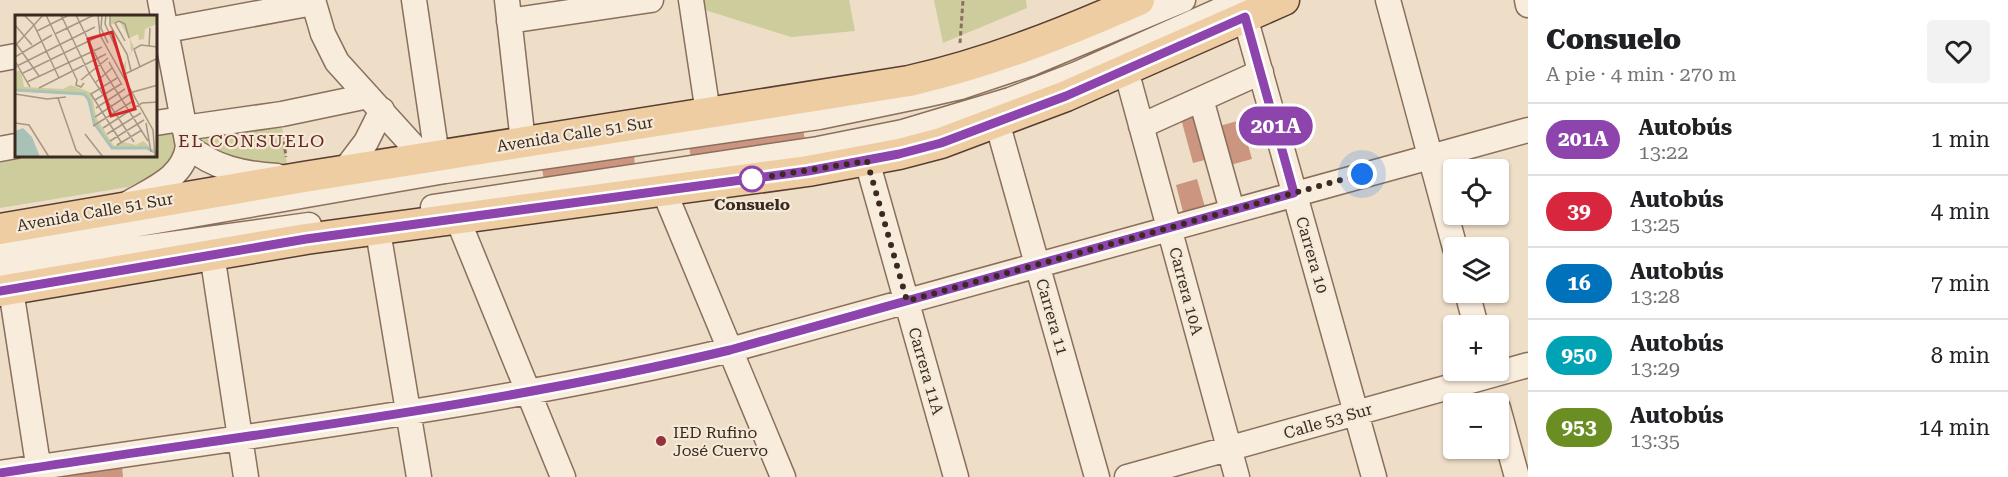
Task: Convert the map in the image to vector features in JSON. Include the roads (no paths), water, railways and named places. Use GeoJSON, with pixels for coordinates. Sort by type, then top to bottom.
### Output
{"type":"FeatureCollection","features":[{"type":"Feature","properties":{"kind":"main road","name":"Avenida Calle 51 Sur"},"geometry":{"type":"LineString","coordinates":[[0,228],[297,177],[909,81],[958,69],[1052,37],[1139,0]]}},
{"type":"Feature","properties":{"kind":"main road"},"geometry":{"type":"LineString","coordinates":[[4,284],[867,161],[941,143],[1126,70],[1241,5],[1284,0]]}},
{"type":"Feature","properties":{"kind":"street"},"geometry":{"type":"LineString","coordinates":[[119,209],[177,173],[183,166],[184,131],[161,31],[160,0]]}},
{"type":"Feature","properties":{"kind":"street"},"geometry":{"type":"LineString","coordinates":[[414,0],[431,157]]}},
{"type":"Feature","properties":{"kind":"street"},"geometry":{"type":"LineString","coordinates":[[524,142],[508,10],[651,0]]}},
{"type":"Feature","properties":{"kind":"street"},"geometry":{"type":"LineString","coordinates":[[691,0],[708,112]]}},
{"type":"Feature","properties":{"kind":"street"},"geometry":{"type":"LineString","coordinates":[[0,248],[445,171],[819,117],[925,95],[960,87],[1032,63],[1183,0]]}},
{"type":"Feature","properties":{"kind":"street"},"geometry":{"type":"LineString","coordinates":[[1388,0],[1452,237]]}},
{"type":"Feature","properties":{"kind":"street"},"geometry":{"type":"LineString","coordinates":[[1527,0],[1528,5]]}},
{"type":"Feature","properties":{"kind":"street"},"geometry":{"type":"LineString","coordinates":[[161,31],[313,2],[337,62],[375,103],[431,157]]}},
{"type":"Feature","properties":{"kind":"street"},"geometry":{"type":"LineString","coordinates":[[39,472],[4,284],[128,250],[460,203],[860,141],[940,122],[1010,100],[1241,5]]}},
{"type":"Feature","properties":{"kind":"street","name":"Carrera 10"},"geometry":{"type":"LineString","coordinates":[[1241,5],[1374,477]]}},
{"type":"Feature","properties":{"kind":"street"},"geometry":{"type":"LineString","coordinates":[[0,59],[15,56]]}},
{"type":"Feature","properties":{"kind":"street","name":"Carrera 10A"},"geometry":{"type":"LineString","coordinates":[[1126,70],[1237,477]]}},
{"type":"Feature","properties":{"kind":"street"},"geometry":{"type":"LineString","coordinates":[[1141,126],[1261,72]]}},
{"type":"Feature","properties":{"kind":"street"},"geometry":{"type":"LineString","coordinates":[[1201,99],[1232,210]]}},
{"type":"Feature","properties":{"kind":"street"},"geometry":{"type":"LineString","coordinates":[[158,124],[184,131],[282,114],[375,103]]}},
{"type":"Feature","properties":{"kind":"street"},"geometry":{"type":"LineString","coordinates":[[344,171],[366,142],[375,103]]}},
{"type":"Feature","properties":{"kind":"street","name":"Carrera 11"},"geometry":{"type":"LineString","coordinates":[[997,122],[1097,477]]}},
{"type":"Feature","properties":{"kind":"street"},"geometry":{"type":"LineString","coordinates":[[0,473],[39,472],[240,436],[601,379],[730,350],[1528,130]]}},
{"type":"Feature","properties":{"kind":"street"},"geometry":{"type":"LineString","coordinates":[[184,131],[210,162],[223,168],[259,175],[297,177]]}},
{"type":"Feature","properties":{"kind":"street"},"geometry":{"type":"LineString","coordinates":[[0,149],[15,146]]}},
{"type":"Feature","properties":{"kind":"street","name":"Carrera 11A"},"geometry":{"type":"LineString","coordinates":[[867,161],[956,477]]}},
{"type":"Feature","properties":{"kind":"street"},"geometry":{"type":"LineString","coordinates":[[664,191],[783,477]]}},
{"type":"Feature","properties":{"kind":"street"},"geometry":{"type":"LineString","coordinates":[[458,220],[563,477]]}},
{"type":"Feature","properties":{"kind":"street"},"geometry":{"type":"LineString","coordinates":[[378,231],[419,477]]}},
{"type":"Feature","properties":{"kind":"street"},"geometry":{"type":"LineString","coordinates":[[212,254],[246,477]]}},
{"type":"Feature","properties":{"kind":"street","name":"Calle 53 Sur"},"geometry":{"type":"LineString","coordinates":[[1509,369],[1528,365]]}},
{"type":"Feature","properties":{"kind":"street","name":"Calle 53 Sur"},"geometry":{"type":"LineString","coordinates":[[1127,477],[1462,381]]}},
{"type":"Feature","properties":{"kind":"street"},"geometry":{"type":"LineString","coordinates":[[1509,448],[1517,477]]}},
{"type":"Feature","properties":{"kind":"place","name":"Consuelo"},"geometry":{"type":"Point","coordinates":[752,179]}},
{"type":"Feature","properties":{"kind":"place","name":"IED Rufino José Cuervo"},"geometry":{"type":"Point","coordinates":[661,441]}},
{"type":"Feature","properties":{"kind":"district","name":"EL CONSUELO"},"geometry":{"type":"Point","coordinates":[252,140]}}]}
